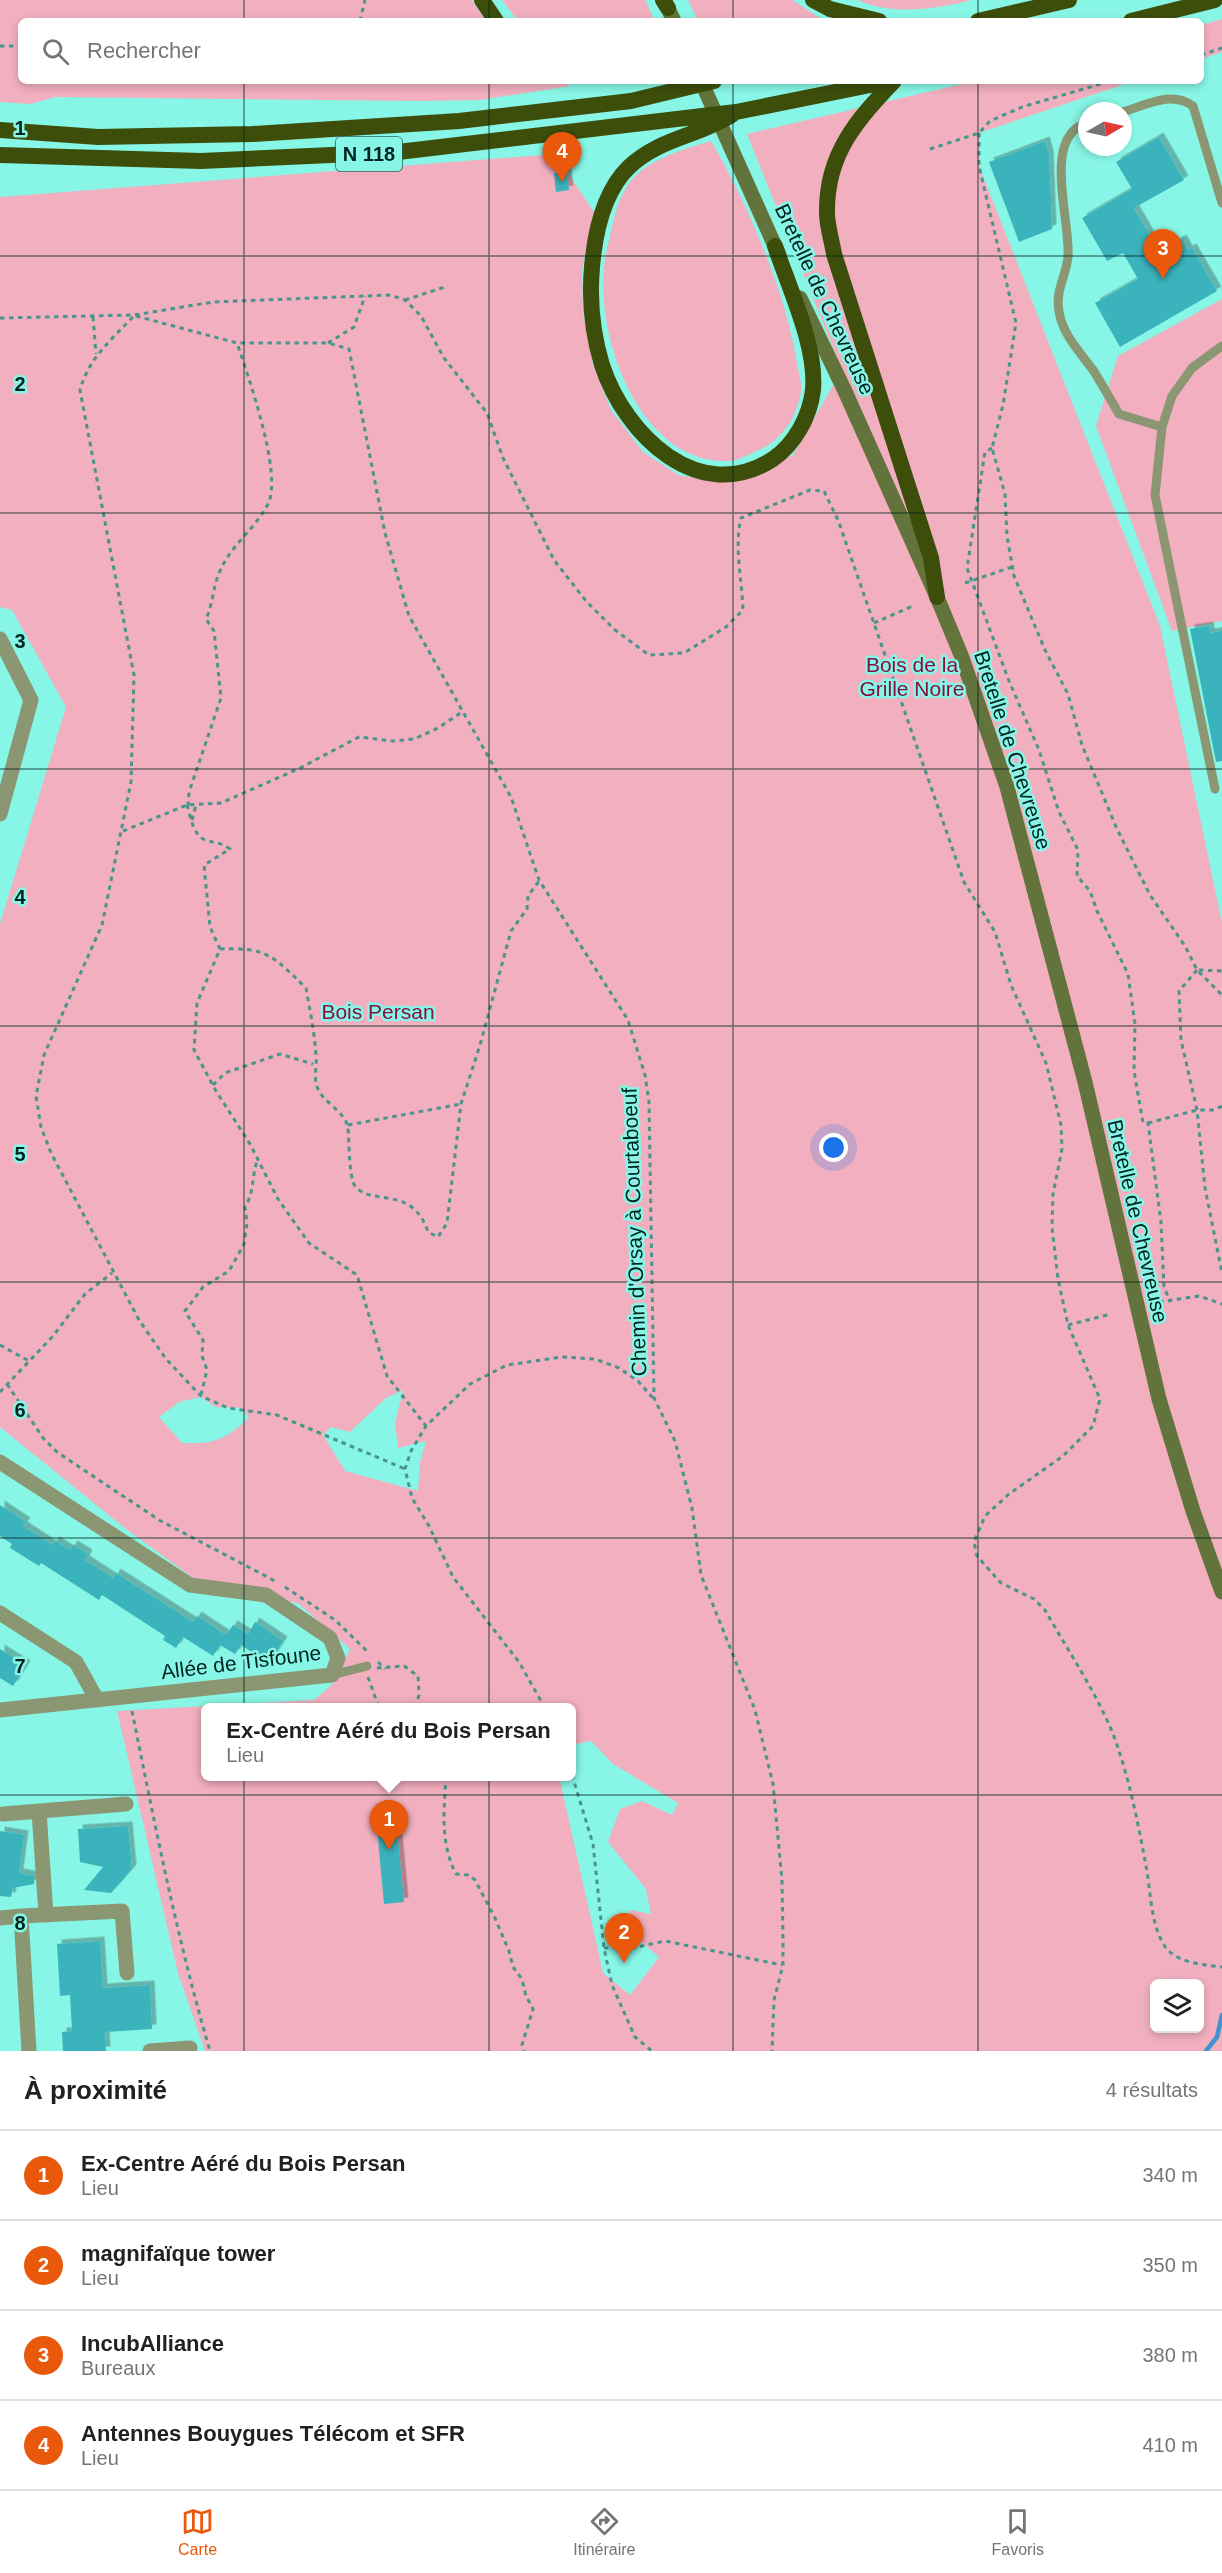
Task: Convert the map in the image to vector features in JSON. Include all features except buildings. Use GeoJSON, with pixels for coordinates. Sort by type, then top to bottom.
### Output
{"type":"FeatureCollection","features":[{"type":"Feature","properties":{"kind":"highway"},"geometry":{"type":"LineString","coordinates":[[482,0],[494,18]]}},
{"type":"Feature","properties":{"kind":"highway"},"geometry":{"type":"LineString","coordinates":[[813,0],[830,9],[867,18]]}},
{"type":"Feature","properties":{"kind":"highway"},"geometry":{"type":"LineString","coordinates":[[991,18],[1069,0]]}},
{"type":"Feature","properties":{"kind":"highway"},"geometry":{"type":"LineString","coordinates":[[1143,18],[1215,0]]}},
{"type":"Feature","properties":{"kind":"highway","name":"N 118"},"geometry":{"type":"LineString","coordinates":[[0,130],[98,136],[253,134],[459,121],[631,101],[702,84]]}},
{"type":"Feature","properties":{"kind":"highway","name":"N 118"},"geometry":{"type":"LineString","coordinates":[[0,155],[201,161],[398,152],[736,112],[877,84]]}},
{"type":"Feature","properties":{"kind":"highway"},"geometry":{"type":"LineString","coordinates":[[890,84],[873,106],[861,115],[843,141],[830,177],[827,214],[834,254],[931,558],[937,597]]}},
{"type":"Feature","properties":{"kind":"highway"},"geometry":{"type":"LineString","coordinates":[[736,112],[716,125],[671,140],[649,151],[629,167],[606,199],[593,250],[589,299],[594,335],[615,395],[630,418],[670,458],[709,475],[729,475],[766,463],[784,452],[806,417],[813,391],[812,366],[775,246]]}},
{"type":"Feature","properties":{"kind":"main road","name":"Bretelle de Chevreuse"},"geometry":{"type":"LineString","coordinates":[[702,84],[775,246],[844,389],[937,597],[961,655],[1007,787],[1085,1082],[1159,1399],[1193,1510],[1222,1592]]}},
{"type":"Feature","properties":{"kind":"street"},"geometry":{"type":"LineString","coordinates":[[0,639],[31,700],[0,814]]}},
{"type":"Feature","properties":{"kind":"street","name":"Allée de Tisfoune"},"geometry":{"type":"LineString","coordinates":[[0,1462],[190,1585],[266,1594],[330,1638],[338,1658],[332,1675],[0,1710]]}},
{"type":"Feature","properties":{"kind":"street"},"geometry":{"type":"LineString","coordinates":[[0,1613],[76,1662],[97,1700]]}},
{"type":"Feature","properties":{"kind":"street"},"geometry":{"type":"LineString","coordinates":[[3,1814],[126,1804]]}},
{"type":"Feature","properties":{"kind":"street"},"geometry":{"type":"LineString","coordinates":[[39,1811],[46,1915]]}},
{"type":"Feature","properties":{"kind":"street"},"geometry":{"type":"LineString","coordinates":[[0,1918],[122,1911],[127,1973]]}},
{"type":"Feature","properties":{"kind":"street"},"geometry":{"type":"LineString","coordinates":[[21,1916],[29,2051]]}},
{"type":"Feature","properties":{"kind":"street"},"geometry":{"type":"LineString","coordinates":[[150,2051],[190,2048]]}},
{"type":"Feature","properties":{"kind":"lane"},"geometry":{"type":"LineString","coordinates":[[1132,109],[1171,98],[1183,99],[1193,106],[1222,203]]}},
{"type":"Feature","properties":{"kind":"lane"},"geometry":{"type":"LineString","coordinates":[[1078,125],[1067,136],[1061,156],[1068,258],[1058,291],[1059,312],[1068,337],[1094,372],[1119,414],[1162,427]]}},
{"type":"Feature","properties":{"kind":"lane"},"geometry":{"type":"LineString","coordinates":[[1215,789],[1155,495],[1162,427],[1172,396],[1192,368],[1222,346]]}},
{"type":"Feature","properties":{"kind":"lane"},"geometry":{"type":"LineString","coordinates":[[332,1675],[366,1667]]}},
{"type":"Feature","properties":{"kind":"path"},"geometry":{"type":"LineString","coordinates":[[361,18],[365,0]]}},
{"type":"Feature","properties":{"kind":"path"},"geometry":{"type":"LineString","coordinates":[[0,46],[18,46]]}},
{"type":"Feature","properties":{"kind":"path"},"geometry":{"type":"LineString","coordinates":[[1204,54],[1222,48]]}},
{"type":"Feature","properties":{"kind":"path"},"geometry":{"type":"LineString","coordinates":[[930,149],[979,133],[990,121],[1022,107],[1101,84]]}},
{"type":"Feature","properties":{"kind":"path"},"geometry":{"type":"LineString","coordinates":[[979,133],[979,166],[1016,323],[1003,405],[992,448],[1005,494],[1012,567],[1045,650],[1068,694],[1082,745],[1117,829],[1150,895],[1185,946],[1197,970],[1222,995]]}},
{"type":"Feature","properties":{"kind":"path"},"geometry":{"type":"LineString","coordinates":[[405,300],[448,286]]}},
{"type":"Feature","properties":{"kind":"path"},"geometry":{"type":"LineString","coordinates":[[0,318],[134,315],[213,302],[390,295],[405,300],[421,316],[444,358],[487,413],[503,458],[554,560],[586,602],[615,630],[649,655],[684,653],[726,627],[743,610],[742,576],[736,539],[741,518],[810,490],[824,491],[838,520],[964,882],[995,932],[1011,986],[1046,1063],[1061,1125],[1062,1149],[1053,1194],[1052,1227],[1058,1279],[1068,1325],[1100,1399],[1093,1426],[1063,1456],[1009,1494],[985,1516],[974,1542],[977,1556],[1001,1583],[1034,1599],[1045,1610],[1108,1725],[1122,1760],[1143,1849],[1151,1905],[1164,1946],[1189,1962],[1222,1967]]}},
{"type":"Feature","properties":{"kind":"path"},"geometry":{"type":"LineString","coordinates":[[134,315],[237,343],[328,343],[354,327],[365,296]]}},
{"type":"Feature","properties":{"kind":"path"},"geometry":{"type":"LineString","coordinates":[[134,315],[96,354],[86,370],[80,390],[134,675],[131,782],[102,925],[44,1055],[36,1096],[41,1127],[51,1153],[112,1273],[139,1320],[166,1359],[201,1396],[228,1408],[277,1415],[405,1469]]}},
{"type":"Feature","properties":{"kind":"path"},"geometry":{"type":"LineString","coordinates":[[93,317],[96,354]]}},
{"type":"Feature","properties":{"kind":"path"},"geometry":{"type":"LineString","coordinates":[[237,343],[258,405],[273,482],[269,503],[231,548],[218,573],[213,604],[206,619],[214,632],[221,698],[187,805],[195,832],[204,840],[223,843],[230,849],[204,865],[210,927],[220,949],[197,1003],[194,1050],[213,1086],[233,1115],[258,1159],[278,1199],[309,1243],[357,1275],[387,1376],[426,1426]]}},
{"type":"Feature","properties":{"kind":"path","name":"Chemin d'Orsay à Courtaboeuf"},"geometry":{"type":"LineString","coordinates":[[328,343],[349,349],[385,533],[409,616],[511,797],[539,880],[628,1020],[645,1076],[649,1102],[654,1398],[675,1441],[693,1508],[701,1575],[755,1710],[770,1774],[782,1880],[783,1965],[774,2000],[772,2051]]}},
{"type":"Feature","properties":{"kind":"path"},"geometry":{"type":"LineString","coordinates":[[992,448],[985,452],[967,568],[1009,681],[1039,750],[1059,812],[1078,850],[1077,876],[1090,891],[1097,911],[1128,974],[1135,1024],[1134,1071],[1137,1100],[1143,1123],[1197,1110],[1214,1110],[1222,1106]]}},
{"type":"Feature","properties":{"kind":"path"},"geometry":{"type":"LineString","coordinates":[[965,583],[1012,567]]}},
{"type":"Feature","properties":{"kind":"path"},"geometry":{"type":"LineString","coordinates":[[874,623],[915,604]]}},
{"type":"Feature","properties":{"kind":"path"},"geometry":{"type":"LineString","coordinates":[[122,832],[187,805],[221,803],[298,770],[359,737],[393,741],[414,739],[438,728],[462,712]]}},
{"type":"Feature","properties":{"kind":"path"},"geometry":{"type":"LineString","coordinates":[[187,805],[190,810]]}},
{"type":"Feature","properties":{"kind":"path"},"geometry":{"type":"LineString","coordinates":[[192,820],[196,805]]}},
{"type":"Feature","properties":{"kind":"path"},"geometry":{"type":"LineString","coordinates":[[220,949],[248,948],[266,953],[306,988],[317,1058],[315,1078],[319,1092],[330,1101],[348,1125],[351,1181],[357,1189],[409,1204],[424,1222],[428,1232],[438,1237],[447,1223],[461,1104],[480,1045],[511,931],[527,909],[528,896],[539,880]]}},
{"type":"Feature","properties":{"kind":"path"},"geometry":{"type":"LineString","coordinates":[[1197,970],[1222,971]]}},
{"type":"Feature","properties":{"kind":"path"},"geometry":{"type":"LineString","coordinates":[[1197,970],[1179,991],[1181,1040],[1197,1110],[1205,1188],[1222,1273]]}},
{"type":"Feature","properties":{"kind":"path"},"geometry":{"type":"LineString","coordinates":[[213,1086],[225,1073],[280,1054],[313,1064]]}},
{"type":"Feature","properties":{"kind":"path"},"geometry":{"type":"LineString","coordinates":[[348,1125],[461,1104]]}},
{"type":"Feature","properties":{"kind":"path"},"geometry":{"type":"LineString","coordinates":[[1148,1123],[1161,1222],[1164,1288],[1171,1302]]}},
{"type":"Feature","properties":{"kind":"path"},"geometry":{"type":"LineString","coordinates":[[201,1396],[207,1370],[202,1356],[203,1340],[185,1311],[203,1287],[229,1271],[244,1244],[247,1223],[245,1207],[253,1195],[253,1171],[258,1159]]}},
{"type":"Feature","properties":{"kind":"path"},"geometry":{"type":"LineString","coordinates":[[0,1392],[53,1336],[85,1294],[112,1273]]}},
{"type":"Feature","properties":{"kind":"path"},"geometry":{"type":"LineString","coordinates":[[1159,1302],[1199,1296],[1222,1304]]}},
{"type":"Feature","properties":{"kind":"path"},"geometry":{"type":"LineString","coordinates":[[1068,1325],[1111,1314]]}},
{"type":"Feature","properties":{"kind":"path"},"geometry":{"type":"LineString","coordinates":[[0,1345],[29,1361]]}},
{"type":"Feature","properties":{"kind":"path"},"geometry":{"type":"LineString","coordinates":[[543,1703],[519,1662],[453,1577],[429,1526],[411,1498],[405,1469],[411,1451],[426,1426],[470,1384],[507,1365],[562,1357],[595,1359],[619,1368],[638,1381],[654,1398]]}},
{"type":"Feature","properties":{"kind":"path"},"geometry":{"type":"LineString","coordinates":[[7,1384],[43,1438],[57,1452],[159,1520],[265,1574],[335,1620],[385,1669]]}},
{"type":"Feature","properties":{"kind":"path"},"geometry":{"type":"LineString","coordinates":[[377,1703],[366,1667],[385,1669],[404,1666],[418,1676],[419,1695],[416,1703]]}},
{"type":"Feature","properties":{"kind":"path"},"geometry":{"type":"LineString","coordinates":[[129,1696],[168,1890],[190,1983],[210,2051]]}},
{"type":"Feature","properties":{"kind":"path"},"geometry":{"type":"LineString","coordinates":[[446,1781],[444,1840],[449,1860],[456,1874],[468,1875],[482,1893],[533,2009],[522,2045],[524,2051]]}},
{"type":"Feature","properties":{"kind":"path"},"geometry":{"type":"LineString","coordinates":[[574,1781],[593,1844],[604,1948],[612,1985],[634,2037],[652,2051]]}},
{"type":"Feature","properties":{"kind":"path"},"geometry":{"type":"LineString","coordinates":[[604,1948],[633,1948],[665,1941],[783,1965]]}},
{"type":"Feature","properties":{"kind":"green space"},"geometry":{"type":"Polygon","coordinates":[[[0,0],[472,0],[484,18],[18,18],[18,84],[566,84],[570,86],[480,100],[56,97],[30,104],[0,102],[0,0]]]}},
{"type":"Feature","properties":{"kind":"green space"},"geometry":{"type":"Polygon","coordinates":[[[502,0],[645,0],[654,18],[516,18],[502,0]]]}},
{"type":"Feature","properties":{"kind":"green space"},"geometry":{"type":"Polygon","coordinates":[[[688,0],[792,0],[820,18],[697,18],[688,0]]]}},
{"type":"Feature","properties":{"kind":"green space"},"geometry":{"type":"Polygon","coordinates":[[[858,0],[972,0],[929,8],[900,9],[871,5],[858,0]]]}},
{"type":"Feature","properties":{"kind":"green space"},"geometry":{"type":"Polygon","coordinates":[[[1222,19],[1222,52],[1204,58],[1204,24],[1222,19]]]}},
{"type":"Feature","properties":{"kind":"green space","name":"Bois Persan"},"geometry":{"type":"Polygon","coordinates":[[[962,84],[1125,84],[979,133],[979,166],[1160,626],[1222,923],[1222,2051],[205,2051],[178,1973],[117,1711],[201,1706],[201,1781],[560,1781],[603,1973],[630,1995],[659,1957],[626,1929],[630,1910],[651,1914],[646,1889],[608,1842],[620,1809],[642,1801],[672,1815],[678,1803],[613,1764],[591,1741],[576,1744],[576,1703],[260,1703],[314,1700],[336,1681],[350,1649],[298,1603],[207,1588],[126,1529],[0,1427],[0,924],[66,707],[12,610],[0,607],[0,197],[555,154],[594,212],[582,269],[583,313],[593,365],[611,410],[643,452],[680,476],[734,480],[793,455],[842,370],[747,134],[962,84]],[[403,1390],[386,1398],[350,1432],[331,1427],[323,1435],[345,1471],[418,1491],[420,1462],[426,1441],[398,1448],[395,1423],[403,1390]],[[201,1397],[179,1402],[159,1417],[182,1443],[211,1442],[226,1436],[249,1418],[242,1408],[215,1407],[201,1397]]]}},
{"type":"Feature","properties":{"kind":"green space"},"geometry":{"type":"Polygon","coordinates":[[[711,141],[751,220],[774,278],[792,336],[801,387],[796,409],[782,433],[767,446],[733,461],[696,456],[668,440],[645,415],[626,385],[613,350],[605,314],[603,280],[607,249],[616,210],[626,188],[633,178],[652,163],[687,148],[711,141]]]}},
{"type":"Feature","properties":{"kind":"green space"},"geometry":{"type":"Polygon","coordinates":[[[1222,299],[1222,621],[1172,631],[1096,426],[1118,356],[1222,299]]]}},
{"type":"Feature","properties":{"kind":"waterway"},"geometry":{"type":"LineString","coordinates":[[1206,2051],[1217,2037],[1222,2015]]}},
{"type":"Feature","properties":{"kind":"place","name":"Antennes Bouygues Télécom et SFR"},"geometry":{"type":"Point","coordinates":[562,182]}},
{"type":"Feature","properties":{"kind":"place","name":"IncubAlliance"},"geometry":{"type":"Point","coordinates":[1163,279]}},
{"type":"Feature","properties":{"kind":"place","name":"Ex-Centre Aéré du Bois Persan"},"geometry":{"type":"Point","coordinates":[389,1850]}},
{"type":"Feature","properties":{"kind":"place","name":"magnifaïque tower"},"geometry":{"type":"Point","coordinates":[624,1963]}},
{"type":"Feature","properties":{"kind":"park label","name":"Bois de la Grille Noire"},"geometry":{"type":"Point","coordinates":[912,676]}}]}
